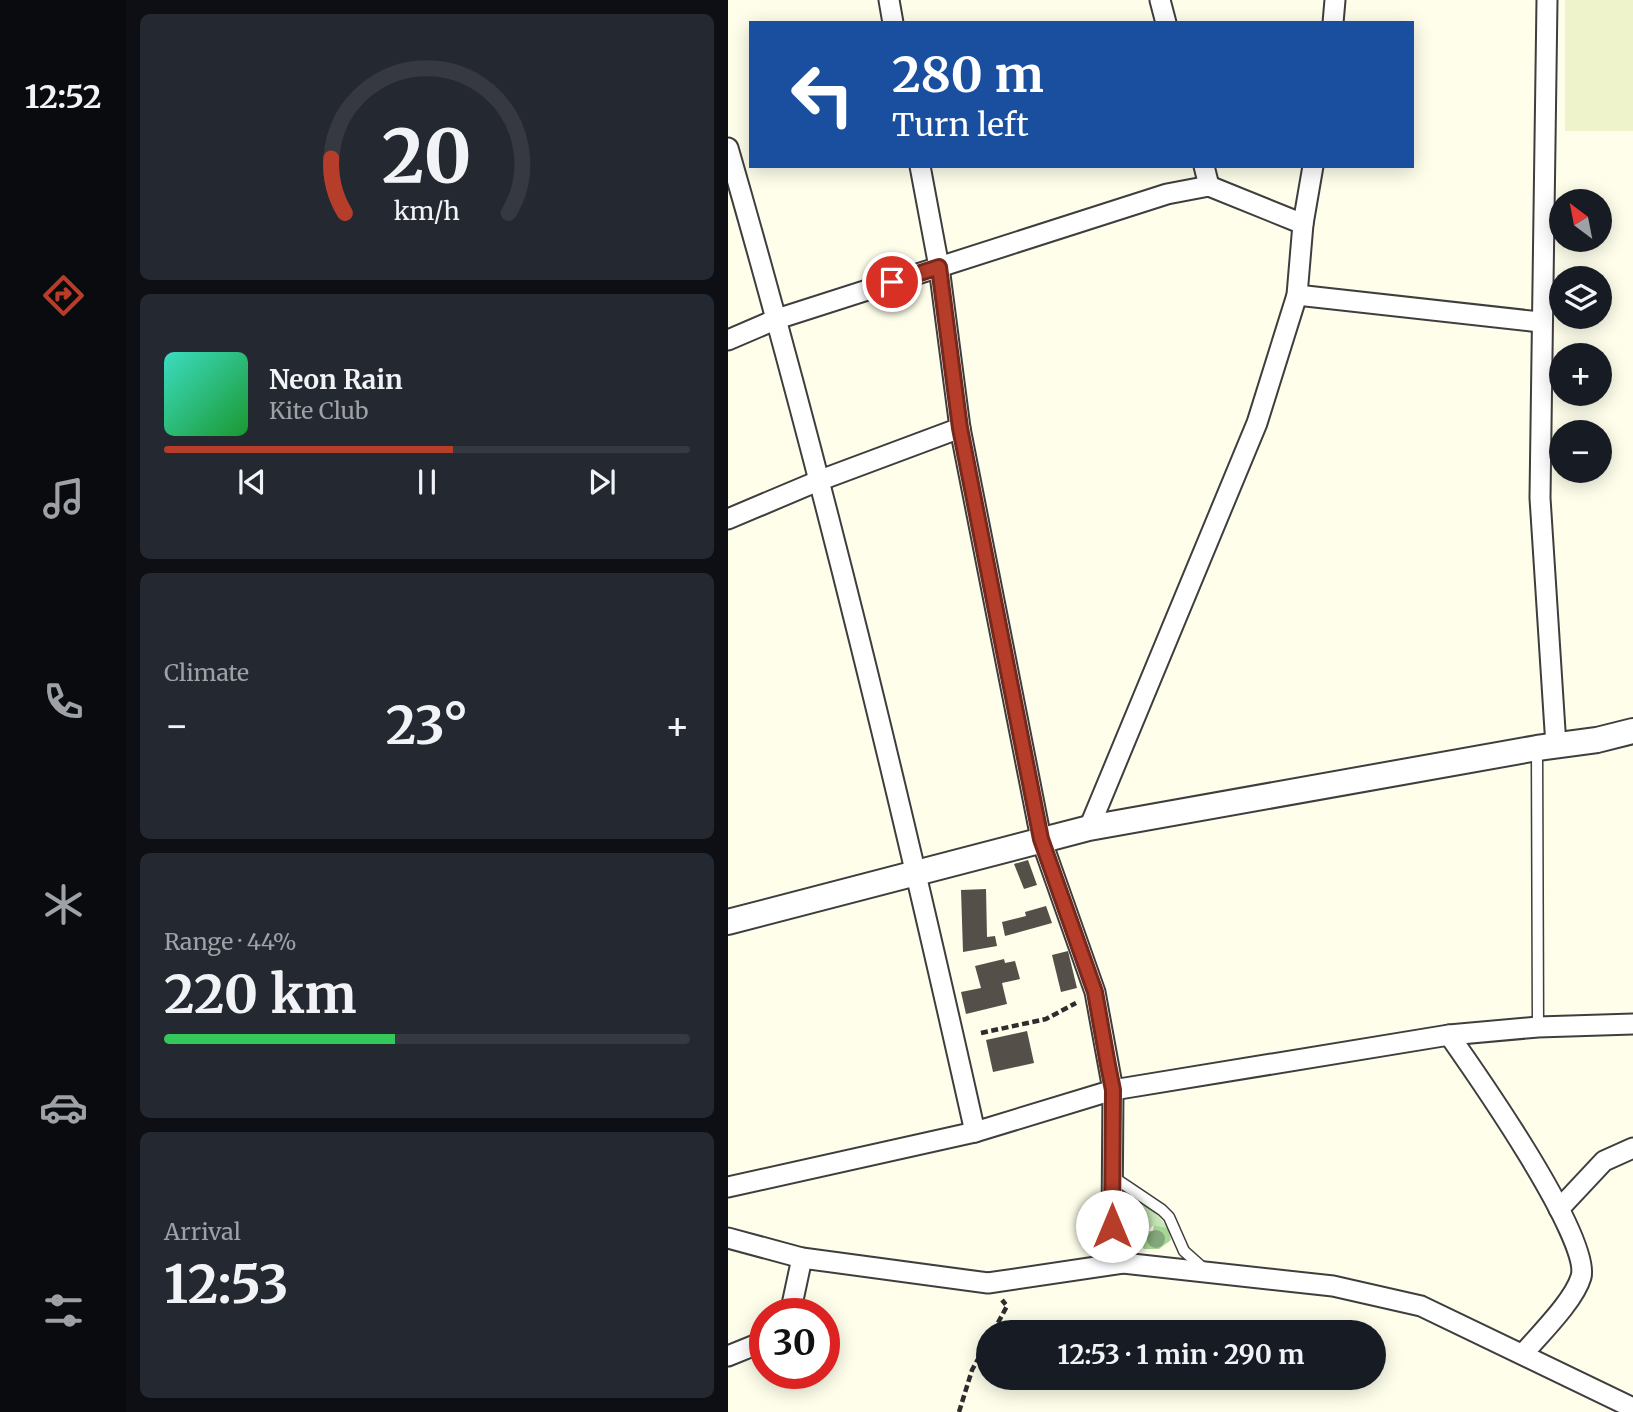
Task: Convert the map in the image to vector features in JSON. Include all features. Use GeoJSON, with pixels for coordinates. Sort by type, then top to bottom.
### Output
{"type":"FeatureCollection","features":[{"type":"Feature","properties":{"kind":"street"},"geometry":{"type":"LineString","coordinates":[[889,0],[893,21]]}},
{"type":"Feature","properties":{"kind":"street"},"geometry":{"type":"LineString","coordinates":[[1160,0],[1165,21]]}},
{"type":"Feature","properties":{"kind":"street"},"geometry":{"type":"LineString","coordinates":[[1333,21],[1335,0]]}},
{"type":"Feature","properties":{"kind":"street"},"geometry":{"type":"LineString","coordinates":[[1546,0],[1540,321],[1540,498],[1546,747]]}},
{"type":"Feature","properties":{"kind":"street"},"geometry":{"type":"LineString","coordinates":[[728,148],[777,319],[818,481],[916,872],[975,1132]]}},
{"type":"Feature","properties":{"kind":"street"},"geometry":{"type":"LineString","coordinates":[[920,168],[939,267],[960,428],[1041,839],[1095,992],[1113,1090],[1112,1226],[1123,1263]]}},
{"type":"Feature","properties":{"kind":"street"},"geometry":{"type":"LineString","coordinates":[[1204,168],[1209,186]]}},
{"type":"Feature","properties":{"kind":"street"},"geometry":{"type":"LineString","coordinates":[[1089,828],[1257,423],[1297,295],[1303,224],[1313,168]]}},
{"type":"Feature","properties":{"kind":"street"},"geometry":{"type":"LineString","coordinates":[[728,341],[777,319],[1167,194],[1209,186],[1303,224]]}},
{"type":"Feature","properties":{"kind":"street"},"geometry":{"type":"LineString","coordinates":[[1297,295],[1540,321]]}},
{"type":"Feature","properties":{"kind":"street"},"geometry":{"type":"LineString","coordinates":[[728,519],[818,481],[960,428]]}},
{"type":"Feature","properties":{"kind":"street"},"geometry":{"type":"LineString","coordinates":[[728,922],[1089,828],[1633,731]]}},
{"type":"Feature","properties":{"kind":"street"},"geometry":{"type":"LineString","coordinates":[[728,1187],[975,1132],[1113,1090],[1449,1035],[1538,1027],[1633,1024]]}},
{"type":"Feature","properties":{"kind":"street"},"geometry":{"type":"LineString","coordinates":[[1449,1035],[1494,1099],[1559,1209],[1579,1256],[1582,1276],[1567,1301],[1523,1354]]}},
{"type":"Feature","properties":{"kind":"street"},"geometry":{"type":"LineString","coordinates":[[1559,1209],[1604,1161],[1633,1148]]}},
{"type":"Feature","properties":{"kind":"street"},"geometry":{"type":"LineString","coordinates":[[728,1238],[802,1258],[988,1283],[1123,1263],[1333,1286],[1421,1306],[1633,1408]]}},
{"type":"Feature","properties":{"kind":"street"},"geometry":{"type":"LineString","coordinates":[[793,1298],[802,1258]]}},
{"type":"Feature","properties":{"kind":"street"},"geometry":{"type":"LineString","coordinates":[[728,1356],[749,1347]]}},
{"type":"Feature","properties":{"kind":"lane"},"geometry":{"type":"LineString","coordinates":[[1538,1027],[1546,747]]}},
{"type":"Feature","properties":{"kind":"lane"},"geometry":{"type":"LineString","coordinates":[[1112,1177],[1162,1210],[1169,1217],[1184,1251],[1209,1272]]}},
{"type":"Feature","properties":{"kind":"path"},"geometry":{"type":"LineString","coordinates":[[981,1032],[1046,1019],[1095,992]]}},
{"type":"Feature","properties":{"kind":"path"},"geometry":{"type":"LineString","coordinates":[[988,1283],[1007,1306],[999,1320]]}},
{"type":"Feature","properties":{"kind":"path"},"geometry":{"type":"LineString","coordinates":[[959,1412],[976,1363]]}},
{"type":"Feature","properties":{"kind":"green space"},"geometry":{"type":"Polygon","coordinates":[[[1565,0],[1633,0],[1633,131],[1565,131],[1565,0]]]}},
{"type":"Feature","properties":{"kind":"green space"},"geometry":{"type":"Polygon","coordinates":[[[1135,1204],[1149,1209],[1168,1228],[1154,1225],[1137,1240],[1123,1228],[1135,1204]]]}},
{"type":"Feature","properties":{"kind":"green space"},"geometry":{"type":"Polygon","coordinates":[[[1154,1225],[1168,1228],[1171,1240],[1159,1249],[1144,1249],[1137,1240],[1146,1231],[1153,1231],[1154,1225]]]}},
{"type":"Feature","properties":{"kind":"building"},"geometry":{"type":"Polygon","coordinates":[[[1028,860],[1037,885],[1024,889],[1014,864],[1028,860]]]}},
{"type":"Feature","properties":{"kind":"building"},"geometry":{"type":"Polygon","coordinates":[[[986,889],[987,937],[995,936],[997,946],[963,952],[961,890],[986,889]]]}},
{"type":"Feature","properties":{"kind":"building"},"geometry":{"type":"Polygon","coordinates":[[[1046,906],[1052,923],[1005,936],[1002,922],[1026,916],[1025,912],[1046,906]]]}},
{"type":"Feature","properties":{"kind":"building"},"geometry":{"type":"Polygon","coordinates":[[[1068,951],[1077,988],[1061,992],[1052,955],[1068,951]]]}},
{"type":"Feature","properties":{"kind":"building"},"geometry":{"type":"Polygon","coordinates":[[[1004,959],[1005,963],[1015,961],[1020,979],[1002,983],[1007,1004],[966,1014],[961,992],[981,988],[975,966],[1004,959]]]}},
{"type":"Feature","properties":{"kind":"building"},"geometry":{"type":"Polygon","coordinates":[[[1027,1031],[1034,1063],[993,1072],[986,1040],[1027,1031]]]}},
{"type":"Feature","properties":{"kind":"route"},"geometry":{"type":"LineString","coordinates":[[892,282],[939,267],[960,428],[1041,839],[1095,992],[1113,1090],[1112,1226]]}}]}
